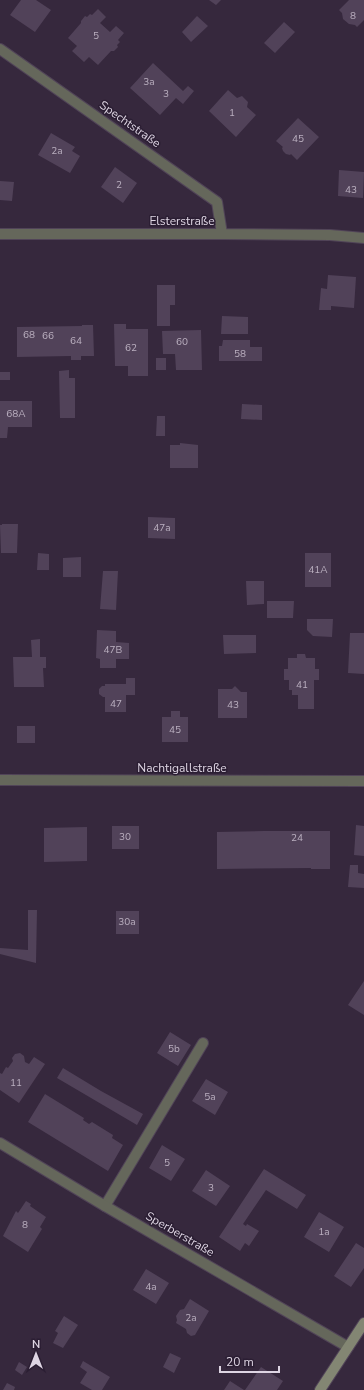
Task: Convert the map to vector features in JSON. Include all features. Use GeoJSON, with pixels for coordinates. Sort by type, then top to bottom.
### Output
{"type":"FeatureCollection","features":[{"type":"Feature","properties":{"kind":"street","name":"Spechtstraße"},"geometry":{"type":"LineString","coordinates":[[0,49],[217,202],[222,234]]}},
{"type":"Feature","properties":{"kind":"street","name":"Elsterstraße"},"geometry":{"type":"LineString","coordinates":[[0,234],[330,235],[364,238]]}},
{"type":"Feature","properties":{"kind":"street","name":"Nachtigallstraße"},"geometry":{"type":"LineString","coordinates":[[0,780],[364,782]]}},
{"type":"Feature","properties":{"kind":"street"},"geometry":{"type":"LineString","coordinates":[[105,1206],[203,1043]]}},
{"type":"Feature","properties":{"kind":"street","name":"Sperberstraße"},"geometry":{"type":"LineString","coordinates":[[0,1143],[105,1206],[348,1347]]}},
{"type":"Feature","properties":{"kind":"street"},"geometry":{"type":"LineString","coordinates":[[320,1390],[364,1323]]}},
{"type":"Feature","properties":{"kind":"building"},"geometry":{"type":"Polygon","coordinates":[[[21,0],[36,0],[51,10],[35,32],[10,15],[21,0]]]}},
{"type":"Feature","properties":{"kind":"building"},"geometry":{"type":"Polygon","coordinates":[[[209,0],[221,0],[216,5],[209,0]]]}},
{"type":"Feature","properties":{"kind":"building"},"geometry":{"type":"Polygon","coordinates":[[[349,0],[364,0],[364,20],[357,27],[349,24],[343,19],[342,13],[339,10],[349,0]]]}},
{"type":"Feature","properties":{"kind":"building"},"geometry":{"type":"Polygon","coordinates":[[[98,9],[106,17],[100,23],[110,32],[116,26],[124,33],[118,40],[120,42],[117,45],[118,47],[114,51],[111,51],[98,65],[89,57],[84,62],[72,51],[77,46],[68,38],[85,16],[87,17],[90,14],[92,15],[98,9]]]}},
{"type":"Feature","properties":{"kind":"building"},"geometry":{"type":"Polygon","coordinates":[[[197,16],[208,26],[191,42],[182,32],[197,16]]]}},
{"type":"Feature","properties":{"kind":"building"},"geometry":{"type":"Polygon","coordinates":[[[284,22],[295,32],[275,53],[264,43],[284,22]]]}},
{"type":"Feature","properties":{"kind":"building"},"geometry":{"type":"Polygon","coordinates":[[[153,63],[183,91],[188,86],[194,91],[183,104],[176,98],[160,115],[130,88],[153,63]]]}},
{"type":"Feature","properties":{"kind":"building"},"geometry":{"type":"Polygon","coordinates":[[[228,90],[237,98],[242,96],[248,102],[247,107],[256,115],[236,137],[209,111],[228,90]]]}},
{"type":"Feature","properties":{"kind":"building"},"geometry":{"type":"Polygon","coordinates":[[[298,118],[319,137],[297,160],[291,154],[286,154],[283,151],[283,147],[276,141],[298,118]]]}},
{"type":"Feature","properties":{"kind":"building"},"geometry":{"type":"Polygon","coordinates":[[[51,133],[75,147],[72,151],[80,156],[70,173],[38,155],[51,133]]]}},
{"type":"Feature","properties":{"kind":"building"},"geometry":{"type":"Polygon","coordinates":[[[115,167],[137,183],[123,203],[101,187],[115,167]]]}},
{"type":"Feature","properties":{"kind":"building"},"geometry":{"type":"Polygon","coordinates":[[[339,170],[364,172],[363,198],[338,196],[339,170]]]}},
{"type":"Feature","properties":{"kind":"building"},"geometry":{"type":"Polygon","coordinates":[[[0,181],[14,182],[12,201],[0,200],[0,181]]]}},
{"type":"Feature","properties":{"kind":"building"},"geometry":{"type":"Polygon","coordinates":[[[328,275],[356,277],[354,308],[331,306],[331,310],[319,310],[321,288],[327,289],[328,275]]]}},
{"type":"Feature","properties":{"kind":"building"},"geometry":{"type":"Polygon","coordinates":[[[157,285],[175,285],[175,305],[170,305],[170,326],[157,326],[157,285]]]}},
{"type":"Feature","properties":{"kind":"building"},"geometry":{"type":"Polygon","coordinates":[[[222,316],[248,317],[248,334],[221,334],[222,316]]]}},
{"type":"Feature","properties":{"kind":"building"},"geometry":{"type":"Polygon","coordinates":[[[114,324],[126,324],[126,329],[148,329],[148,376],[128,376],[128,366],[115,366],[114,324]]]}},
{"type":"Feature","properties":{"kind":"building"},"geometry":{"type":"Polygon","coordinates":[[[93,325],[94,356],[81,356],[81,360],[71,360],[71,356],[17,357],[17,327],[93,325]]]}},
{"type":"Feature","properties":{"kind":"building"},"geometry":{"type":"Polygon","coordinates":[[[201,330],[202,370],[176,370],[175,354],[163,354],[162,331],[201,330]]]}},
{"type":"Feature","properties":{"kind":"building"},"geometry":{"type":"Polygon","coordinates":[[[223,340],[250,340],[250,347],[262,347],[262,361],[219,361],[219,346],[222,346],[223,340]]]}},
{"type":"Feature","properties":{"kind":"building"},"geometry":{"type":"Polygon","coordinates":[[[156,358],[166,358],[166,370],[156,370],[156,358]]]}},
{"type":"Feature","properties":{"kind":"building"},"geometry":{"type":"Polygon","coordinates":[[[69,370],[69,378],[75,378],[75,418],[60,418],[59,371],[69,370]]]}},
{"type":"Feature","properties":{"kind":"building"},"geometry":{"type":"Polygon","coordinates":[[[0,372],[10,372],[10,380],[0,380],[0,372]]]}},
{"type":"Feature","properties":{"kind":"building"},"geometry":{"type":"Polygon","coordinates":[[[0,401],[32,401],[32,427],[8,427],[7,438],[0,438],[0,401]]]}},
{"type":"Feature","properties":{"kind":"building"},"geometry":{"type":"Polygon","coordinates":[[[242,404],[262,405],[262,420],[241,419],[242,404]]]}},
{"type":"Feature","properties":{"kind":"building"},"geometry":{"type":"Polygon","coordinates":[[[157,416],[165,416],[165,436],[156,436],[157,416]]]}},
{"type":"Feature","properties":{"kind":"building"},"geometry":{"type":"Polygon","coordinates":[[[180,443],[198,445],[198,468],[170,468],[170,445],[180,445],[180,443]]]}},
{"type":"Feature","properties":{"kind":"building"},"geometry":{"type":"Polygon","coordinates":[[[148,517],[175,518],[175,539],[148,538],[148,517]]]}},
{"type":"Feature","properties":{"kind":"building"},"geometry":{"type":"Polygon","coordinates":[[[18,524],[17,553],[1,553],[0,525],[18,524]]]}},
{"type":"Feature","properties":{"kind":"building"},"geometry":{"type":"Polygon","coordinates":[[[38,553],[49,554],[49,570],[37,570],[38,553]]]}},
{"type":"Feature","properties":{"kind":"building"},"geometry":{"type":"Polygon","coordinates":[[[305,553],[331,553],[331,587],[305,587],[305,553]]]}},
{"type":"Feature","properties":{"kind":"building"},"geometry":{"type":"Polygon","coordinates":[[[81,557],[81,577],[63,577],[63,558],[81,557]]]}},
{"type":"Feature","properties":{"kind":"building"},"geometry":{"type":"Polygon","coordinates":[[[103,571],[118,571],[116,610],[100,609],[103,571]]]}},
{"type":"Feature","properties":{"kind":"building"},"geometry":{"type":"Polygon","coordinates":[[[246,581],[264,581],[264,604],[247,605],[246,581]]]}},
{"type":"Feature","properties":{"kind":"building"},"geometry":{"type":"Polygon","coordinates":[[[267,601],[294,601],[293,618],[267,618],[267,601]]]}},
{"type":"Feature","properties":{"kind":"building"},"geometry":{"type":"Polygon","coordinates":[[[307,619],[333,619],[332,637],[313,636],[307,630],[307,619]]]}},
{"type":"Feature","properties":{"kind":"building"},"geometry":{"type":"Polygon","coordinates":[[[97,630],[116,631],[116,642],[129,643],[129,659],[116,659],[116,668],[100,668],[100,659],[96,658],[97,630]]]}},
{"type":"Feature","properties":{"kind":"building"},"geometry":{"type":"Polygon","coordinates":[[[350,633],[364,633],[364,674],[348,673],[350,633]]]}},
{"type":"Feature","properties":{"kind":"building"},"geometry":{"type":"Polygon","coordinates":[[[223,635],[256,635],[256,653],[224,654],[223,635]]]}},
{"type":"Feature","properties":{"kind":"building"},"geometry":{"type":"Polygon","coordinates":[[[40,639],[40,657],[46,657],[46,668],[43,668],[44,687],[14,687],[13,657],[32,657],[31,640],[40,639]]]}},
{"type":"Feature","properties":{"kind":"building"},"geometry":{"type":"Polygon","coordinates":[[[297,654],[305,654],[306,658],[315,658],[315,669],[319,669],[319,680],[314,680],[314,709],[298,709],[298,695],[292,695],[292,690],[289,690],[289,680],[284,680],[284,669],[288,669],[288,658],[297,658],[297,654]]]}},
{"type":"Feature","properties":{"kind":"building"},"geometry":{"type":"Polygon","coordinates":[[[126,678],[135,678],[135,695],[126,695],[126,712],[105,712],[105,697],[99,694],[99,689],[102,686],[105,686],[105,684],[126,684],[126,678]]]}},
{"type":"Feature","properties":{"kind":"building"},"geometry":{"type":"Polygon","coordinates":[[[235,686],[241,692],[247,692],[247,718],[218,718],[218,689],[232,689],[235,686]]]}},
{"type":"Feature","properties":{"kind":"building"},"geometry":{"type":"Polygon","coordinates":[[[171,711],[180,711],[180,717],[188,717],[188,742],[162,742],[162,717],[171,717],[171,711]]]}},
{"type":"Feature","properties":{"kind":"building"},"geometry":{"type":"Polygon","coordinates":[[[17,726],[35,726],[35,743],[17,743],[17,726]]]}},
{"type":"Feature","properties":{"kind":"building"},"geometry":{"type":"Polygon","coordinates":[[[356,825],[364,826],[364,856],[354,855],[356,825]]]}},
{"type":"Feature","properties":{"kind":"building"},"geometry":{"type":"Polygon","coordinates":[[[112,826],[139,826],[139,849],[112,849],[112,826]]]}},
{"type":"Feature","properties":{"kind":"building"},"geometry":{"type":"Polygon","coordinates":[[[87,827],[87,861],[44,862],[44,828],[87,827]]]}},
{"type":"Feature","properties":{"kind":"building"},"geometry":{"type":"Polygon","coordinates":[[[330,831],[330,869],[217,869],[217,832],[330,831]]]}},
{"type":"Feature","properties":{"kind":"building"},"geometry":{"type":"Polygon","coordinates":[[[350,865],[358,865],[358,873],[364,874],[364,888],[348,887],[350,865]]]}},
{"type":"Feature","properties":{"kind":"building"},"geometry":{"type":"Polygon","coordinates":[[[28,910],[37,910],[36,963],[0,954],[0,948],[28,950],[28,910]]]}},
{"type":"Feature","properties":{"kind":"building"},"geometry":{"type":"Polygon","coordinates":[[[116,911],[139,911],[139,934],[116,934],[116,911]]]}},
{"type":"Feature","properties":{"kind":"building"},"geometry":{"type":"Polygon","coordinates":[[[364,981],[364,1015],[348,1005],[364,981]]]}},
{"type":"Feature","properties":{"kind":"building"},"geometry":{"type":"Polygon","coordinates":[[[170,1032],[191,1045],[178,1066],[157,1053],[170,1032]]]}},
{"type":"Feature","properties":{"kind":"building"},"geometry":{"type":"Polygon","coordinates":[[[20,1053],[24,1056],[25,1062],[29,1064],[34,1057],[45,1064],[19,1103],[0,1090],[0,1073],[2,1074],[6,1067],[8,1068],[13,1061],[12,1058],[15,1054],[20,1053]]]}},
{"type":"Feature","properties":{"kind":"building"},"geometry":{"type":"Polygon","coordinates":[[[63,1068],[143,1114],[137,1125],[57,1078],[63,1068]]]}},
{"type":"Feature","properties":{"kind":"building"},"geometry":{"type":"Polygon","coordinates":[[[206,1079],[228,1092],[215,1115],[192,1101],[206,1079]]]}},
{"type":"Feature","properties":{"kind":"building"},"geometry":{"type":"Polygon","coordinates":[[[45,1094],[84,1118],[83,1120],[89,1124],[92,1122],[113,1135],[112,1138],[123,1145],[108,1171],[28,1122],[45,1094]]]}},
{"type":"Feature","properties":{"kind":"building"},"geometry":{"type":"Polygon","coordinates":[[[162,1145],[185,1159],[171,1181],[149,1168],[162,1145]]]}},
{"type":"Feature","properties":{"kind":"building"},"geometry":{"type":"Polygon","coordinates":[[[264,1169],[306,1195],[297,1209],[266,1190],[243,1224],[246,1226],[247,1224],[259,1231],[249,1246],[245,1243],[240,1251],[219,1237],[264,1169]]]}},
{"type":"Feature","properties":{"kind":"building"},"geometry":{"type":"Polygon","coordinates":[[[206,1170],[230,1186],[216,1206],[192,1191],[206,1170]]]}},
{"type":"Feature","properties":{"kind":"building"},"geometry":{"type":"Polygon","coordinates":[[[26,1201],[31,1204],[30,1206],[46,1217],[40,1227],[42,1229],[28,1252],[3,1236],[16,1211],[18,1213],[26,1201]]]}},
{"type":"Feature","properties":{"kind":"building"},"geometry":{"type":"Polygon","coordinates":[[[319,1212],[344,1227],[329,1252],[304,1237],[319,1212]]]}},
{"type":"Feature","properties":{"kind":"building"},"geometry":{"type":"Polygon","coordinates":[[[356,1243],[364,1248],[364,1268],[351,1287],[334,1276],[356,1243]]]}},
{"type":"Feature","properties":{"kind":"building"},"geometry":{"type":"Polygon","coordinates":[[[146,1269],[169,1283],[156,1304],[133,1290],[146,1269]]]}},
{"type":"Feature","properties":{"kind":"building"},"geometry":{"type":"Polygon","coordinates":[[[190,1299],[209,1311],[195,1335],[191,1336],[187,1333],[186,1329],[176,1323],[176,1316],[180,1310],[184,1309],[190,1299]]]}},
{"type":"Feature","properties":{"kind":"building"},"geometry":{"type":"Polygon","coordinates":[[[64,1316],[78,1325],[63,1348],[53,1343],[58,1333],[55,1331],[64,1316]]]}},
{"type":"Feature","properties":{"kind":"building"},"geometry":{"type":"Polygon","coordinates":[[[170,1353],[181,1358],[174,1373],[163,1367],[170,1353]]]}},
{"type":"Feature","properties":{"kind":"building"},"geometry":{"type":"Polygon","coordinates":[[[83,1361],[110,1377],[102,1390],[92,1390],[80,1383],[87,1372],[80,1367],[83,1361]]]}},
{"type":"Feature","properties":{"kind":"building"},"geometry":{"type":"Polygon","coordinates":[[[19,1362],[27,1367],[22,1375],[15,1370],[19,1362]]]}},
{"type":"Feature","properties":{"kind":"building"},"geometry":{"type":"Polygon","coordinates":[[[261,1367],[283,1381],[277,1390],[245,1390],[261,1367]]]}},
{"type":"Feature","properties":{"kind":"building"},"geometry":{"type":"Polygon","coordinates":[[[230,1381],[244,1390],[224,1390],[230,1381]]]}},
{"type":"Feature","properties":{"kind":"building"},"geometry":{"type":"Polygon","coordinates":[[[7,1383],[15,1387],[14,1390],[3,1390],[7,1383]]]}}]}
